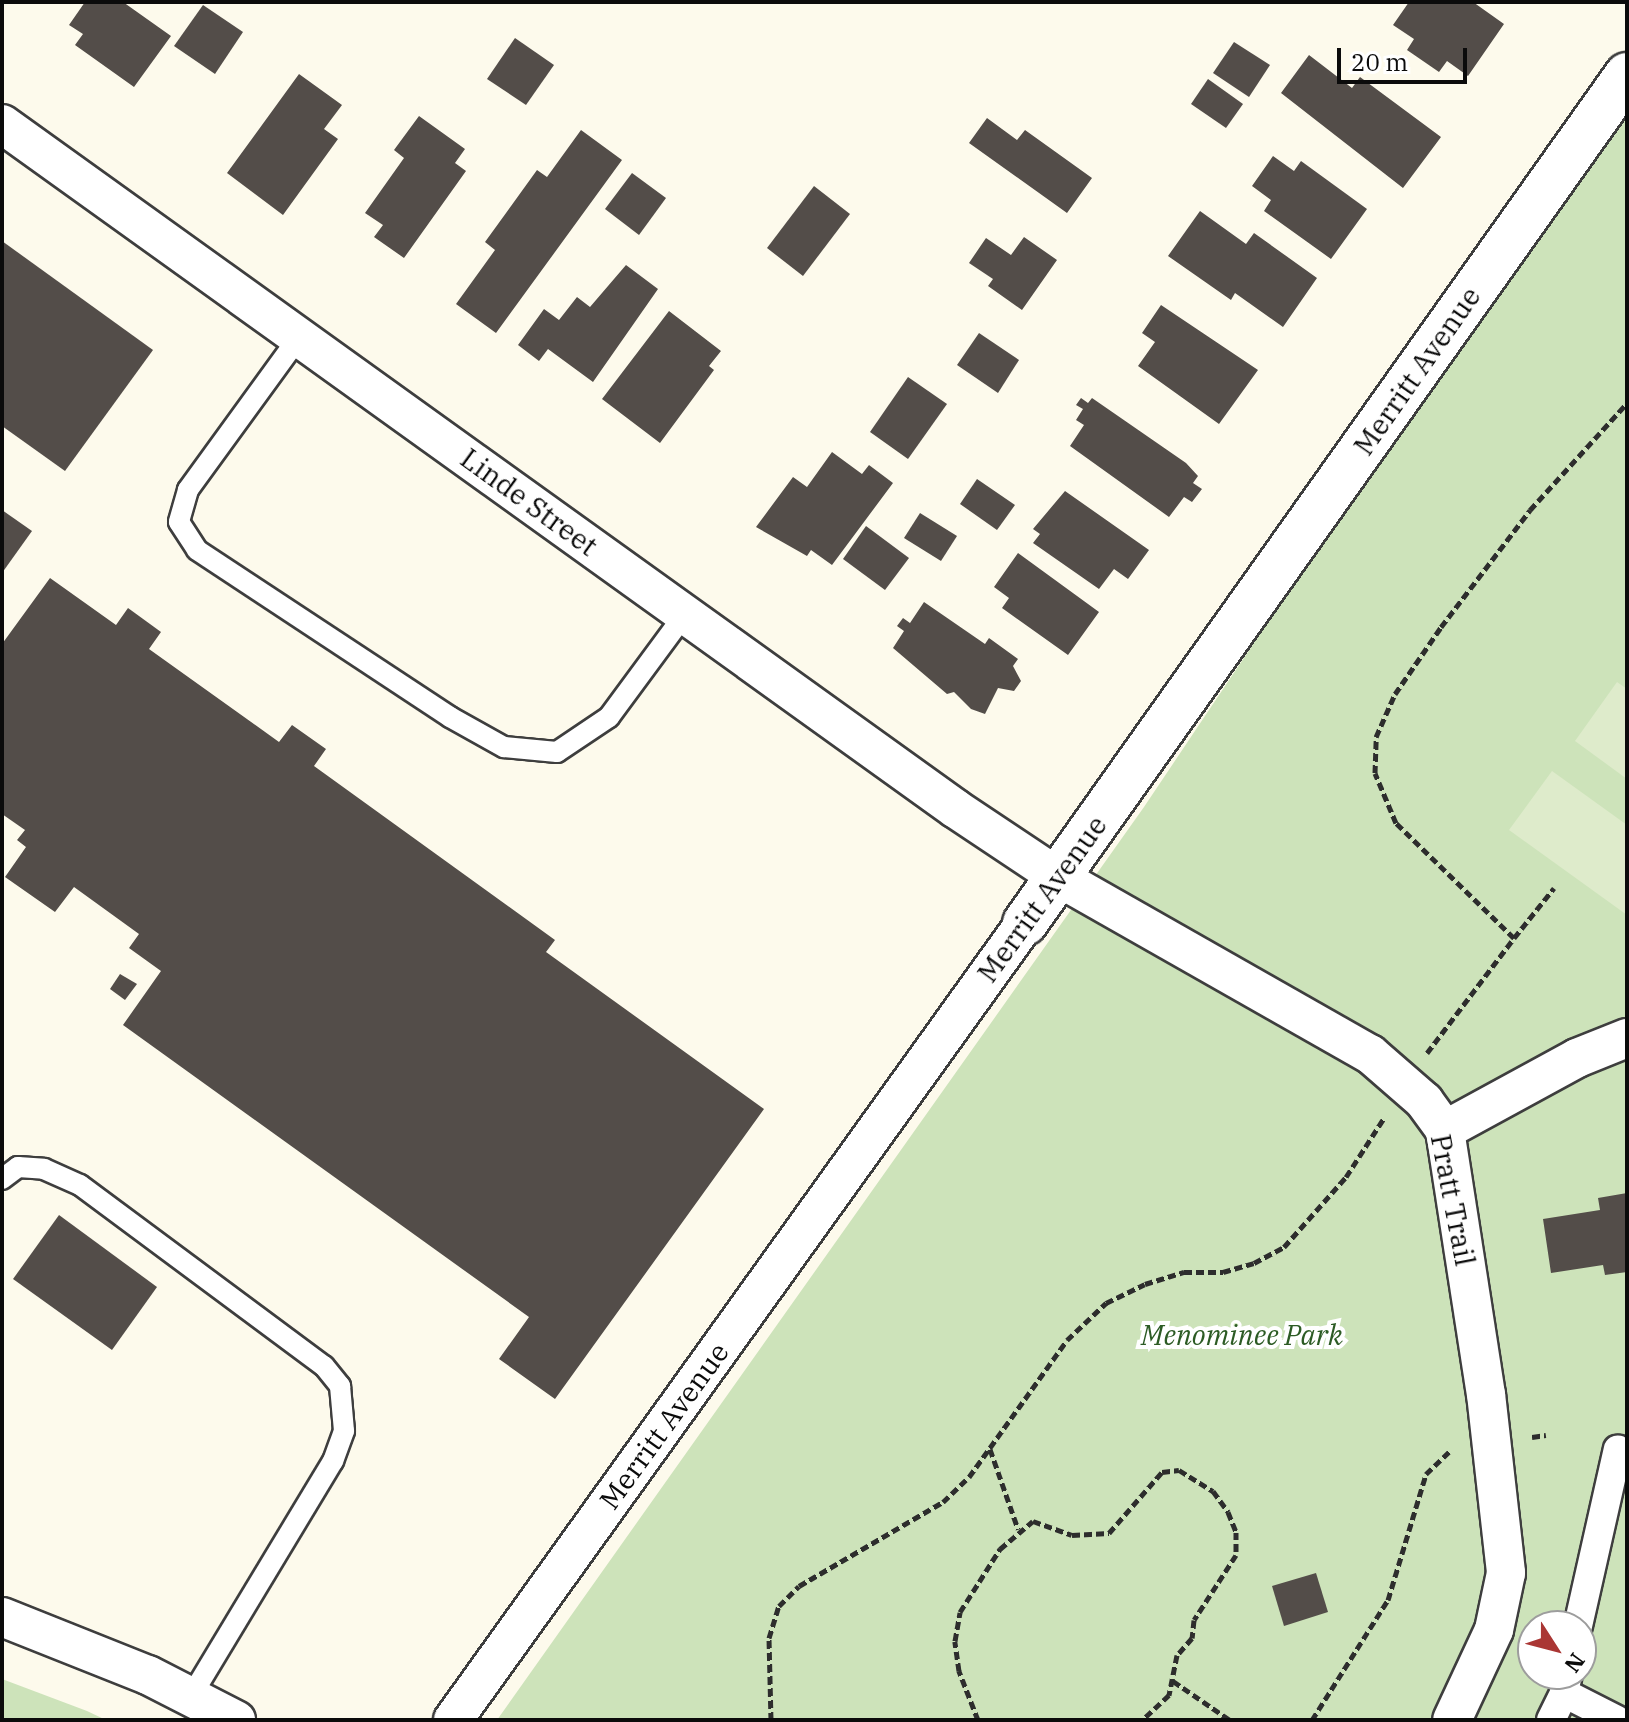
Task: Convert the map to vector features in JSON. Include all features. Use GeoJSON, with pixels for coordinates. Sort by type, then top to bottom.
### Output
{"type":"FeatureCollection","features":[{"type":"Feature","properties":{"kind":"street","name":"Merritt Avenue"},"geometry":{"type":"LineString","coordinates":[[453,1720],[1058,877],[1627,75]]}},
{"type":"Feature","properties":{"kind":"street","name":"Linde Street"},"geometry":{"type":"LineString","coordinates":[[2,124],[685,614],[1058,877]]}},
{"type":"Feature","properties":{"kind":"street","name":"Pratt Trail"},"geometry":{"type":"LineString","coordinates":[[1058,877],[1348,1041],[1406,1084],[1445,1130],[1492,1444],[1506,1573],[1494,1630],[1452,1720]]}},
{"type":"Feature","properties":{"kind":"street"},"geometry":{"type":"LineString","coordinates":[[1445,1130],[1577,1058],[1627,1038]]}},
{"type":"Feature","properties":{"kind":"street"},"geometry":{"type":"LineString","coordinates":[[1582,1610],[1624,1446]]}},
{"type":"Feature","properties":{"kind":"street"},"geometry":{"type":"LineString","coordinates":[[2,1617],[191,1696],[236,1720]]}},
{"type":"Feature","properties":{"kind":"street"},"geometry":{"type":"LineString","coordinates":[[1551,1720],[1563,1690]]}},
{"type":"Feature","properties":{"kind":"street"},"geometry":{"type":"LineString","coordinates":[[1576,1690],[1617,1720]]}},
{"type":"Feature","properties":{"kind":"lane"},"geometry":{"type":"LineString","coordinates":[[299,337],[188,490],[179,522],[197,550],[450,717],[504,747],[557,752],[609,717],[685,614]]}},
{"type":"Feature","properties":{"kind":"lane"},"geometry":{"type":"LineString","coordinates":[[2,1179],[18,1167],[44,1169],[80,1185],[324,1366],[340,1386],[344,1431],[333,1461],[191,1696]]}},
{"type":"Feature","properties":{"kind":"path"},"geometry":{"type":"LineString","coordinates":[[1514,938],[1396,823],[1375,773],[1376,737],[1395,694],[1441,627],[1530,510],[1627,403]]}},
{"type":"Feature","properties":{"kind":"path"},"geometry":{"type":"LineString","coordinates":[[771,1720],[769,1638],[779,1606],[799,1586],[943,1502],[990,1449],[1067,1340],[1106,1303],[1145,1284],[1184,1272],[1223,1272],[1254,1263],[1284,1247],[1346,1177],[1406,1084],[1554,888]]}},
{"type":"Feature","properties":{"kind":"path"},"geometry":{"type":"LineString","coordinates":[[1312,1720],[1388,1600],[1426,1474],[1452,1449],[1546,1435]]}},
{"type":"Feature","properties":{"kind":"path"},"geometry":{"type":"LineString","coordinates":[[990,1449],[1018,1529]]}},
{"type":"Feature","properties":{"kind":"path"},"geometry":{"type":"LineString","coordinates":[[978,1720],[959,1671],[955,1641],[960,1612],[1018,1529],[1033,1521],[1072,1535],[1109,1533],[1162,1472],[1179,1470],[1213,1491],[1236,1532],[1236,1555],[1194,1620],[1192,1638],[1177,1655],[1169,1695],[1142,1720]]}},
{"type":"Feature","properties":{"kind":"path"},"geometry":{"type":"LineString","coordinates":[[1173,1681],[1230,1720]]}},
{"type":"Feature","properties":{"kind":"green space","name":"Menominee Park"},"geometry":{"type":"Polygon","coordinates":[[[1627,86],[1627,1720],[497,1720],[1144,807],[1627,86]]]}},
{"type":"Feature","properties":{"kind":"green space"},"geometry":{"type":"Polygon","coordinates":[[[1617,682],[1627,689],[1627,779],[1575,741],[1617,682]]]}},
{"type":"Feature","properties":{"kind":"green space"},"geometry":{"type":"Polygon","coordinates":[[[1552,771],[1627,825],[1627,915],[1509,830],[1552,771]]]}},
{"type":"Feature","properties":{"kind":"green space"},"geometry":{"type":"Polygon","coordinates":[[[2,1679],[87,1711],[106,1720],[2,1720],[2,1679]]]}},
{"type":"Feature","properties":{"kind":"building"},"geometry":{"type":"Polygon","coordinates":[[[85,2],[123,2],[171,36],[134,87],[75,45],[83,34],[69,25],[85,2]]]}},
{"type":"Feature","properties":{"kind":"building"},"geometry":{"type":"Polygon","coordinates":[[[1409,2],[1473,2],[1504,24],[1468,76],[1447,61],[1439,72],[1407,50],[1414,39],[1393,25],[1409,2]]]}},
{"type":"Feature","properties":{"kind":"building"},"geometry":{"type":"Polygon","coordinates":[[[203,5],[243,32],[215,74],[174,46],[203,5]]]}},
{"type":"Feature","properties":{"kind":"building"},"geometry":{"type":"Polygon","coordinates":[[[515,38],[554,65],[526,105],[487,79],[515,38]]]}},
{"type":"Feature","properties":{"kind":"building"},"geometry":{"type":"Polygon","coordinates":[[[1234,42],[1270,65],[1249,97],[1213,73],[1234,42]]]}},
{"type":"Feature","properties":{"kind":"building"},"geometry":{"type":"Polygon","coordinates":[[[1309,55],[1352,88],[1360,77],[1441,137],[1403,188],[1281,93],[1309,55]]]}},
{"type":"Feature","properties":{"kind":"building"},"geometry":{"type":"Polygon","coordinates":[[[299,74],[342,105],[324,129],[338,139],[283,215],[227,173],[299,74]]]}},
{"type":"Feature","properties":{"kind":"building"},"geometry":{"type":"Polygon","coordinates":[[[1208,79],[1243,104],[1226,128],[1191,104],[1208,79]]]}},
{"type":"Feature","properties":{"kind":"building"},"geometry":{"type":"Polygon","coordinates":[[[419,116],[465,149],[455,163],[466,171],[404,258],[374,237],[383,225],[365,213],[404,158],[394,150],[419,116]]]}},
{"type":"Feature","properties":{"kind":"building"},"geometry":{"type":"Polygon","coordinates":[[[987,118],[1017,140],[1025,130],[1092,178],[1067,213],[969,143],[987,118]]]}},
{"type":"Feature","properties":{"kind":"building"},"geometry":{"type":"Polygon","coordinates":[[[581,130],[622,160],[496,333],[456,304],[495,250],[485,242],[537,170],[547,177],[581,130]]]}},
{"type":"Feature","properties":{"kind":"building"},"geometry":{"type":"Polygon","coordinates":[[[1273,156],[1294,171],[1301,161],[1367,209],[1331,259],[1264,211],[1271,200],[1252,186],[1273,156]]]}},
{"type":"Feature","properties":{"kind":"building"},"geometry":{"type":"Polygon","coordinates":[[[632,173],[666,198],[639,235],[605,209],[632,173]]]}},
{"type":"Feature","properties":{"kind":"building"},"geometry":{"type":"Polygon","coordinates":[[[814,186],[850,214],[803,276],[767,248],[814,186]]]}},
{"type":"Feature","properties":{"kind":"building"},"geometry":{"type":"Polygon","coordinates":[[[1200,211],[1246,244],[1254,233],[1317,278],[1283,327],[1235,293],[1231,300],[1168,256],[1200,211]]]}},
{"type":"Feature","properties":{"kind":"building"},"geometry":{"type":"Polygon","coordinates":[[[1024,237],[1057,260],[1022,310],[988,286],[993,279],[969,263],[986,238],[1011,255],[1024,237]]]}},
{"type":"Feature","properties":{"kind":"building"},"geometry":{"type":"Polygon","coordinates":[[[2,241],[153,350],[65,471],[2,426],[2,241]]]}},
{"type":"Feature","properties":{"kind":"building"},"geometry":{"type":"Polygon","coordinates":[[[626,265],[658,289],[593,382],[548,349],[539,361],[518,345],[544,309],[559,320],[577,297],[590,307],[626,265]]]}},
{"type":"Feature","properties":{"kind":"building"},"geometry":{"type":"Polygon","coordinates":[[[1161,305],[1258,370],[1219,424],[1138,366],[1155,342],[1142,333],[1161,305]]]}},
{"type":"Feature","properties":{"kind":"building"},"geometry":{"type":"Polygon","coordinates":[[[669,311],[721,351],[709,366],[714,370],[660,443],[602,399],[669,311]]]}},
{"type":"Feature","properties":{"kind":"building"},"geometry":{"type":"Polygon","coordinates":[[[979,333],[1019,360],[998,393],[957,365],[979,333]]]}},
{"type":"Feature","properties":{"kind":"building"},"geometry":{"type":"Polygon","coordinates":[[[908,377],[947,404],[908,459],[870,432],[908,377]]]}},
{"type":"Feature","properties":{"kind":"building"},"geometry":{"type":"Polygon","coordinates":[[[1081,398],[1088,403],[1092,398],[1186,463],[1198,476],[1193,483],[1202,489],[1192,502],[1184,497],[1169,517],[1070,446],[1084,425],[1076,420],[1083,409],[1076,405],[1081,398]]]}},
{"type":"Feature","properties":{"kind":"building"},"geometry":{"type":"Polygon","coordinates":[[[832,452],[862,474],[869,465],[893,483],[832,565],[811,550],[807,556],[756,527],[793,477],[807,487],[832,452]]]}},
{"type":"Feature","properties":{"kind":"building"},"geometry":{"type":"Polygon","coordinates":[[[977,479],[1015,505],[997,530],[960,504],[977,479]]]}},
{"type":"Feature","properties":{"kind":"building"},"geometry":{"type":"Polygon","coordinates":[[[1065,491],[1149,550],[1128,579],[1114,569],[1099,589],[1033,543],[1040,534],[1033,529],[1065,491]]]}},
{"type":"Feature","properties":{"kind":"building"},"geometry":{"type":"Polygon","coordinates":[[[2,510],[32,531],[2,573],[2,510]]]}},
{"type":"Feature","properties":{"kind":"building"},"geometry":{"type":"Polygon","coordinates":[[[920,513],[957,536],[941,561],[904,538],[920,513]]]}},
{"type":"Feature","properties":{"kind":"building"},"geometry":{"type":"Polygon","coordinates":[[[866,526],[909,558],[885,590],[843,559],[866,526]]]}},
{"type":"Feature","properties":{"kind":"building"},"geometry":{"type":"Polygon","coordinates":[[[1018,553],[1099,612],[1068,655],[1002,608],[1009,598],[994,587],[1018,553]]]}},
{"type":"Feature","properties":{"kind":"building"},"geometry":{"type":"Polygon","coordinates":[[[50,578],[116,625],[128,608],[161,632],[149,649],[279,742],[292,725],[326,749],[314,766],[555,940],[546,952],[764,1109],[555,1399],[499,1359],[529,1317],[123,1025],[161,971],[129,948],[139,934],[74,887],[55,912],[5,877],[26,847],[17,840],[25,830],[2,814],[2,644],[50,578]]]}},
{"type":"Feature","properties":{"kind":"building"},"geometry":{"type":"Polygon","coordinates":[[[924,602],[985,644],[989,638],[1018,659],[1013,666],[1021,681],[1014,691],[998,688],[985,714],[971,709],[954,692],[947,694],[893,648],[904,631],[897,626],[903,618],[910,623],[924,602]]]}},
{"type":"Feature","properties":{"kind":"building"},"geometry":{"type":"Polygon","coordinates":[[[120,974],[137,984],[125,1000],[110,989],[120,974]]]}},
{"type":"Feature","properties":{"kind":"building"},"geometry":{"type":"Polygon","coordinates":[[[1627,1193],[1627,1272],[1605,1275],[1603,1265],[1551,1273],[1543,1219],[1600,1210],[1598,1198],[1627,1193]]]}},
{"type":"Feature","properties":{"kind":"building"},"geometry":{"type":"Polygon","coordinates":[[[59,1215],[157,1287],[112,1350],[13,1279],[59,1215]]]}},
{"type":"Feature","properties":{"kind":"building"},"geometry":{"type":"Polygon","coordinates":[[[1316,1573],[1328,1612],[1284,1626],[1272,1586],[1316,1573]]]}}]}
